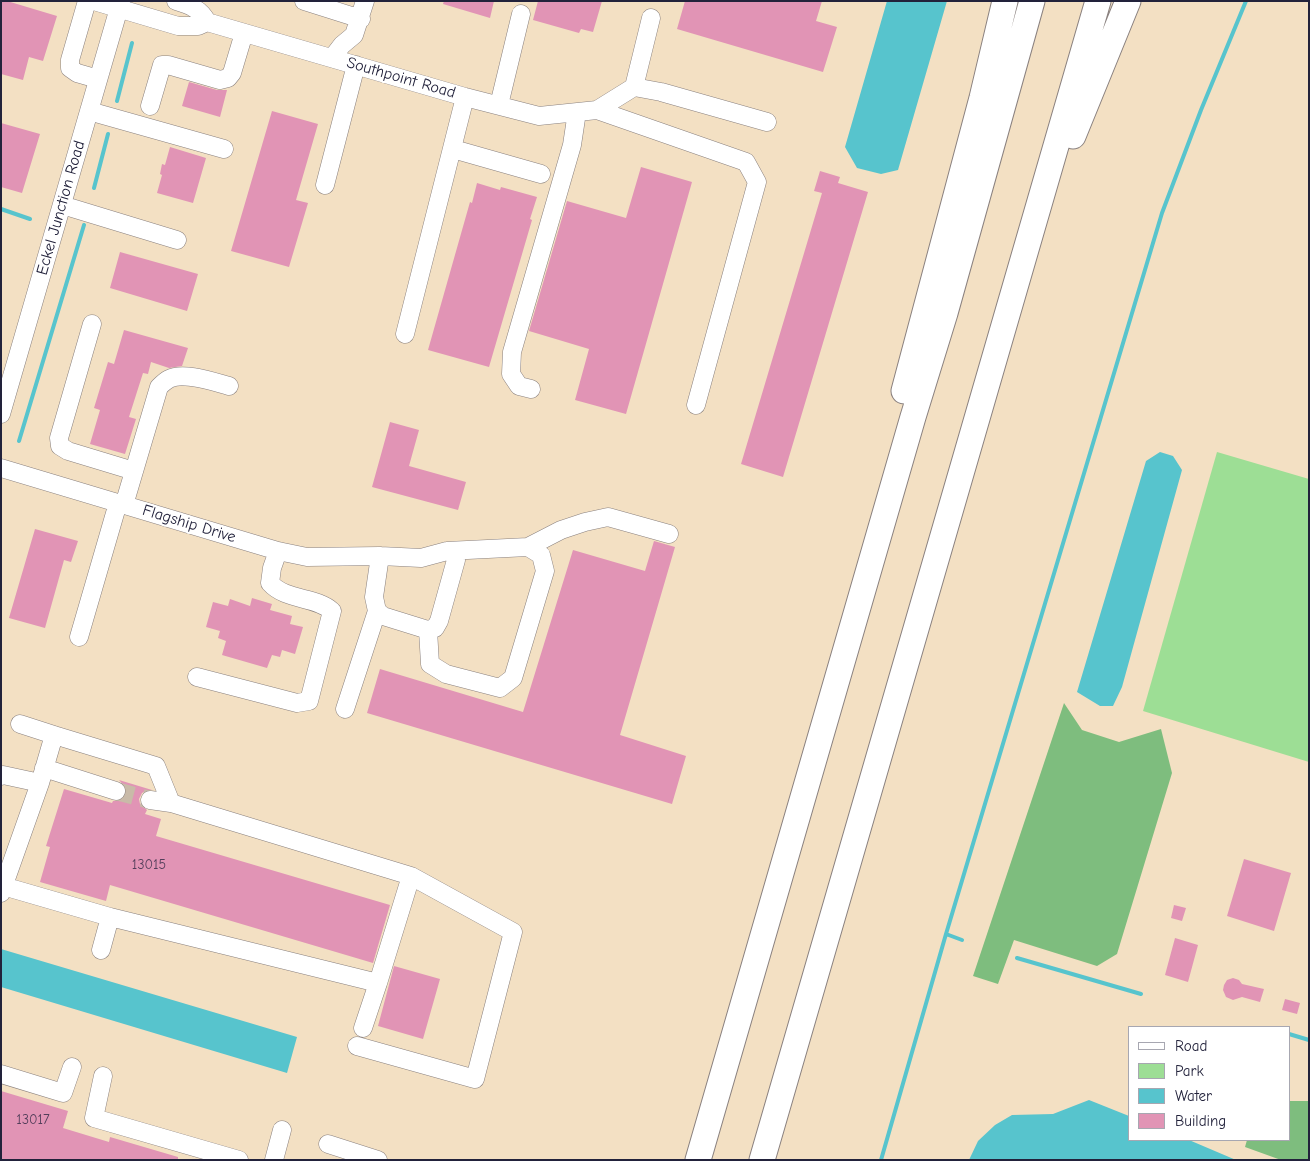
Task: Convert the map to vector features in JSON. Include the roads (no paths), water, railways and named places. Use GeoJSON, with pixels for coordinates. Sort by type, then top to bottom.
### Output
{"type":"FeatureCollection","features":[{"type":"Feature","properties":{"kind":"highway"},"geometry":{"type":"LineString","coordinates":[[821,734],[904,394],[982,98],[1005,1]]}},
{"type":"Feature","properties":{"kind":"highway"},"geometry":{"type":"LineString","coordinates":[[698,1160],[945,314],[1032,1]]}},
{"type":"Feature","properties":{"kind":"highway"},"geometry":{"type":"LineString","coordinates":[[762,1160],[1098,1]]}},
{"type":"Feature","properties":{"kind":"highway"},"geometry":{"type":"LineString","coordinates":[[999,343],[1069,146],[1128,1]]}},
{"type":"Feature","properties":{"kind":"street"},"geometry":{"type":"LineString","coordinates":[[87,1],[70,60],[70,68],[77,73],[98,79]]}},
{"type":"Feature","properties":{"kind":"street","name":"Southpoint Road"},"geometry":{"type":"LineString","coordinates":[[94,1],[120,5],[178,26],[198,26],[207,22]]}},
{"type":"Feature","properties":{"kind":"street","name":"Southpoint Road"},"geometry":{"type":"LineString","coordinates":[[176,1],[187,4],[200,12],[207,22],[499,106],[539,116],[597,110]]}},
{"type":"Feature","properties":{"kind":"street"},"geometry":{"type":"LineString","coordinates":[[304,1],[361,19]]}},
{"type":"Feature","properties":{"kind":"street"},"geometry":{"type":"LineString","coordinates":[[332,58],[342,45],[354,35],[361,19],[365,1]]}},
{"type":"Feature","properties":{"kind":"street","name":"Eckel Junction Road"},"geometry":{"type":"LineString","coordinates":[[1,414],[120,5]]}},
{"type":"Feature","properties":{"kind":"street"},"geometry":{"type":"LineString","coordinates":[[499,106],[521,14]]}},
{"type":"Feature","properties":{"kind":"street"},"geometry":{"type":"LineString","coordinates":[[634,87],[652,18]]}},
{"type":"Feature","properties":{"kind":"street"},"geometry":{"type":"LineString","coordinates":[[150,106],[162,65],[168,65],[220,80],[228,78],[232,74],[244,33]]}},
{"type":"Feature","properties":{"kind":"street"},"geometry":{"type":"LineString","coordinates":[[325,186],[356,65]]}},
{"type":"Feature","properties":{"kind":"street"},"geometry":{"type":"LineString","coordinates":[[597,110],[634,87],[661,92],[767,122]]}},
{"type":"Feature","properties":{"kind":"street"},"geometry":{"type":"LineString","coordinates":[[405,334],[465,97]]}},
{"type":"Feature","properties":{"kind":"street"},"geometry":{"type":"LineString","coordinates":[[597,110],[746,162],[757,182],[696,405]]}},
{"type":"Feature","properties":{"kind":"street"},"geometry":{"type":"LineString","coordinates":[[89,111],[224,149]]}},
{"type":"Feature","properties":{"kind":"street"},"geometry":{"type":"LineString","coordinates":[[531,389],[519,386],[511,374],[512,352],[572,145],[577,112]]}},
{"type":"Feature","properties":{"kind":"street"},"geometry":{"type":"LineString","coordinates":[[453,149],[541,174]]}},
{"type":"Feature","properties":{"kind":"street"},"geometry":{"type":"LineString","coordinates":[[62,205],[177,240]]}},
{"type":"Feature","properties":{"kind":"street"},"geometry":{"type":"LineString","coordinates":[[92,324],[59,438],[60,446],[68,451],[134,471]]}},
{"type":"Feature","properties":{"kind":"street"},"geometry":{"type":"LineString","coordinates":[[79,637],[121,504],[134,471],[159,387],[170,378],[184,376],[230,386]]}},
{"type":"Feature","properties":{"kind":"street","name":"Flagship Drive"},"geometry":{"type":"LineString","coordinates":[[1,468],[307,558],[380,556],[421,558],[448,551],[528,547]]}},
{"type":"Feature","properties":{"kind":"street"},"geometry":{"type":"LineString","coordinates":[[528,547],[561,530],[608,517],[669,534]]}},
{"type":"Feature","properties":{"kind":"street"},"geometry":{"type":"LineString","coordinates":[[428,630],[430,664],[446,674],[500,688],[513,678],[545,571],[541,555],[528,547]]}},
{"type":"Feature","properties":{"kind":"street"},"geometry":{"type":"LineString","coordinates":[[197,677],[297,703],[309,701],[332,611],[325,605],[277,591],[270,583],[272,568],[278,551]]}},
{"type":"Feature","properties":{"kind":"street"},"geometry":{"type":"LineString","coordinates":[[377,611],[384,616],[428,630],[435,628],[439,621],[456,560],[454,553],[448,551]]}},
{"type":"Feature","properties":{"kind":"street"},"geometry":{"type":"LineString","coordinates":[[345,709],[377,611],[374,598],[380,556]]}},
{"type":"Feature","properties":{"kind":"street"},"geometry":{"type":"LineString","coordinates":[[20,724],[156,766],[171,803]]}},
{"type":"Feature","properties":{"kind":"street"},"geometry":{"type":"LineString","coordinates":[[54,734],[42,775],[2,889],[378,983]]}},
{"type":"Feature","properties":{"kind":"street"},"geometry":{"type":"LineString","coordinates":[[1,776],[42,775],[116,790]]}},
{"type":"Feature","properties":{"kind":"street"},"geometry":{"type":"LineString","coordinates":[[150,800],[171,803],[411,876],[513,932],[475,1079],[358,1046]]}},
{"type":"Feature","properties":{"kind":"street"},"geometry":{"type":"LineString","coordinates":[[363,1028],[411,876]]}},
{"type":"Feature","properties":{"kind":"street"},"geometry":{"type":"LineString","coordinates":[[101,950],[110,917]]}},
{"type":"Feature","properties":{"kind":"street"},"geometry":{"type":"LineString","coordinates":[[1,1074],[63,1093],[72,1067]]}},
{"type":"Feature","properties":{"kind":"street"},"geometry":{"type":"LineString","coordinates":[[103,1076],[94,1118],[239,1160]]}},
{"type":"Feature","properties":{"kind":"street"},"geometry":{"type":"LineString","coordinates":[[274,1160],[282,1130]]}},
{"type":"Feature","properties":{"kind":"street"},"geometry":{"type":"LineString","coordinates":[[328,1144],[378,1160]]}},
{"type":"Feature","properties":{"kind":"water"},"geometry":{"type":"Polygon","coordinates":[[[887,1],[947,1],[898,170],[881,174],[857,168],[845,147],[887,1]]]}},
{"type":"Feature","properties":{"kind":"water"},"geometry":{"type":"Polygon","coordinates":[[[1160,452],[1173,456],[1182,470],[1122,687],[1113,706],[1100,706],[1077,692],[1146,461],[1160,452]]]}},
{"type":"Feature","properties":{"kind":"water"},"geometry":{"type":"Polygon","coordinates":[[[1,949],[297,1037],[287,1073],[1,987],[1,949]]]}},
{"type":"Feature","properties":{"kind":"water"},"geometry":{"type":"Polygon","coordinates":[[[1089,1100],[1128,1116],[1128,1141],[1191,1141],[1236,1160],[969,1160],[978,1141],[995,1125],[1012,1115],[1053,1114],[1089,1100]]]}},
{"type":"Feature","properties":{"kind":"waterway"},"geometry":{"type":"LineString","coordinates":[[881,1160],[946,934],[1162,213],[1201,110],[1246,1]]}},
{"type":"Feature","properties":{"kind":"waterway"},"geometry":{"type":"LineString","coordinates":[[117,101],[132,43]]}},
{"type":"Feature","properties":{"kind":"waterway"},"geometry":{"type":"LineString","coordinates":[[94,188],[108,134]]}},
{"type":"Feature","properties":{"kind":"waterway"},"geometry":{"type":"LineString","coordinates":[[1,209],[30,219]]}},
{"type":"Feature","properties":{"kind":"waterway"},"geometry":{"type":"LineString","coordinates":[[19,441],[84,225]]}},
{"type":"Feature","properties":{"kind":"waterway"},"geometry":{"type":"LineString","coordinates":[[946,934],[962,940]]}},
{"type":"Feature","properties":{"kind":"waterway"},"geometry":{"type":"LineString","coordinates":[[1017,958],[1141,994]]}},
{"type":"Feature","properties":{"kind":"waterway"},"geometry":{"type":"LineString","coordinates":[[1290,1034],[1309,1040]]}},
{"type":"Feature","properties":{"kind":"tunnel"},"geometry":{"type":"LineString","coordinates":[[116,791],[150,800]]}}]}
